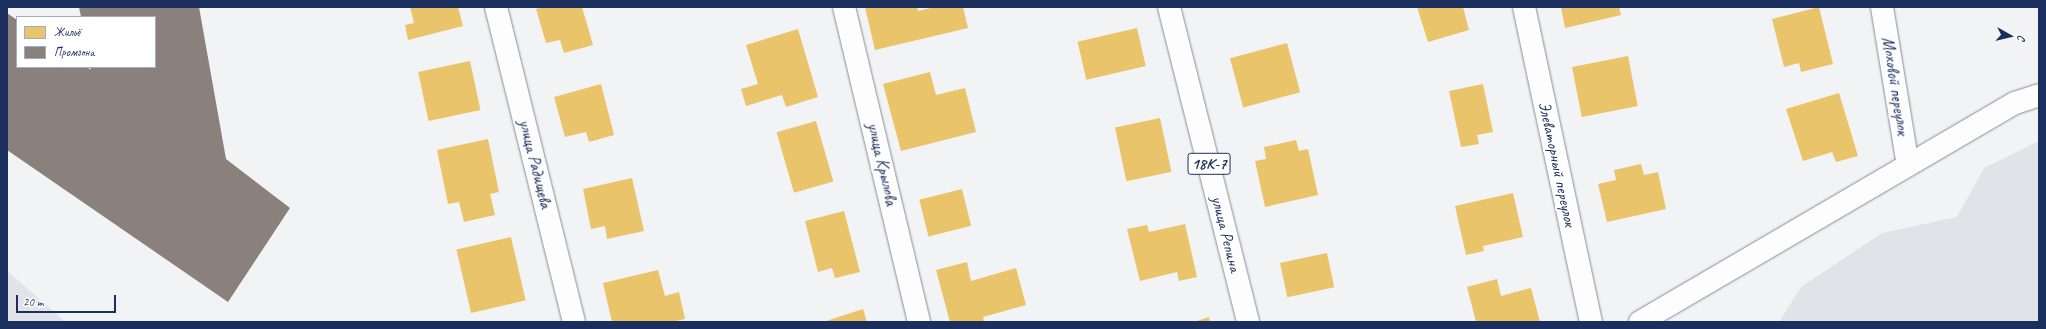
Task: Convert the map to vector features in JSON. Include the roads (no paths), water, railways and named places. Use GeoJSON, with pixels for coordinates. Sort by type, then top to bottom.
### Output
{"type":"FeatureCollection","features":[{"type":"Feature","properties":{"kind":"street","name":"улица Радищева"},"geometry":{"type":"LineString","coordinates":[[496,7],[574,322]]}},
{"type":"Feature","properties":{"kind":"street","name":"улица Крылова"},"geometry":{"type":"LineString","coordinates":[[844,7],[919,322]]}},
{"type":"Feature","properties":{"kind":"street","name":"улица Репина"},"geometry":{"type":"LineString","coordinates":[[1169,7],[1248,322]]}},
{"type":"Feature","properties":{"kind":"street","name":"Элеваторный переулок"},"geometry":{"type":"LineString","coordinates":[[1524,7],[1590,322]]}},
{"type":"Feature","properties":{"kind":"street","name":"Моховой переулок"},"geometry":{"type":"LineString","coordinates":[[1882,7],[1908,165]]}},
{"type":"Feature","properties":{"kind":"street"},"geometry":{"type":"LineString","coordinates":[[1640,322],[2015,103],[2039,95]]}}]}
